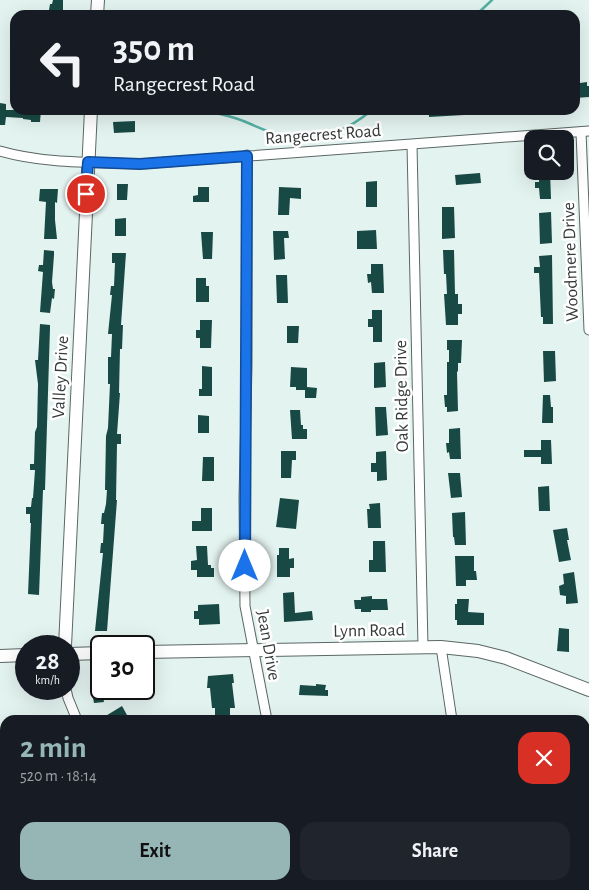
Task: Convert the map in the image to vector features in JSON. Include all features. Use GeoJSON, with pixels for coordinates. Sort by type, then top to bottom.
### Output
{"type":"FeatureCollection","features":[{"type":"Feature","properties":{"kind":"street","name":"Valley Drive"},"geometry":{"type":"LineString","coordinates":[[66,635],[91,115]]}},
{"type":"Feature","properties":{"kind":"street","name":"Rangecrest Road"},"geometry":{"type":"LineString","coordinates":[[0,151],[22,157],[140,164],[585,131]]}},
{"type":"Feature","properties":{"kind":"street","name":"Woodmere Drive"},"geometry":{"type":"LineString","coordinates":[[585,131],[589,330]]}},
{"type":"Feature","properties":{"kind":"street","name":"Oak Ridge Drive"},"geometry":{"type":"LineString","coordinates":[[412,144],[423,646]]}},
{"type":"Feature","properties":{"kind":"street","name":"Jean Drive"},"geometry":{"type":"LineString","coordinates":[[247,156],[245,598],[266,715]]}},
{"type":"Feature","properties":{"kind":"street","name":"Lynn Road"},"geometry":{"type":"LineString","coordinates":[[155,652],[441,647],[478,651],[506,658],[589,690]]}},
{"type":"Feature","properties":{"kind":"street"},"geometry":{"type":"LineString","coordinates":[[441,647],[451,715]]}},
{"type":"Feature","properties":{"kind":"street"},"geometry":{"type":"LineString","coordinates":[[0,656],[15,655]]}},
{"type":"Feature","properties":{"kind":"street"},"geometry":{"type":"LineString","coordinates":[[69,700],[75,715]]}},
{"type":"Feature","properties":{"kind":"building"},"geometry":{"type":"Polygon","coordinates":[[[53,0],[63,0],[63,10],[49,10],[53,0]]]}},
{"type":"Feature","properties":{"kind":"building"},"geometry":{"type":"Polygon","coordinates":[[[587,82],[589,97],[580,98],[580,83],[587,82]]]}},
{"type":"Feature","properties":{"kind":"building"},"geometry":{"type":"Polygon","coordinates":[[[0,103],[6,104],[6,110],[10,110],[10,115],[41,115],[40,122],[6,117],[5,125],[0,125],[0,103]]]}},
{"type":"Feature","properties":{"kind":"building"},"geometry":{"type":"Polygon","coordinates":[[[429,115],[464,115],[429,117],[429,115]]]}},
{"type":"Feature","properties":{"kind":"building"},"geometry":{"type":"Polygon","coordinates":[[[135,121],[135,132],[114,133],[113,122],[135,121]]]}},
{"type":"Feature","properties":{"kind":"building"},"geometry":{"type":"Polygon","coordinates":[[[480,173],[481,183],[456,185],[455,175],[480,173]]]}},
{"type":"Feature","properties":{"kind":"building"},"geometry":{"type":"Polygon","coordinates":[[[539,180],[550,180],[551,199],[540,199],[539,188],[535,188],[535,182],[539,182],[539,180]]]}},
{"type":"Feature","properties":{"kind":"building"},"geometry":{"type":"Polygon","coordinates":[[[377,181],[377,207],[366,207],[366,182],[377,181]]]}},
{"type":"Feature","properties":{"kind":"building"},"geometry":{"type":"Polygon","coordinates":[[[117,184],[128,184],[127,200],[117,200],[117,184]]]}},
{"type":"Feature","properties":{"kind":"building"},"geometry":{"type":"Polygon","coordinates":[[[198,187],[209,187],[209,202],[193,202],[193,196],[198,195],[198,187]]]}},
{"type":"Feature","properties":{"kind":"building"},"geometry":{"type":"Polygon","coordinates":[[[279,187],[301,188],[301,199],[290,198],[289,215],[278,215],[279,187]]]}},
{"type":"Feature","properties":{"kind":"building"},"geometry":{"type":"Polygon","coordinates":[[[40,189],[58,189],[57,203],[55,202],[57,239],[44,239],[46,202],[39,201],[40,189]]]}},
{"type":"Feature","properties":{"kind":"building"},"geometry":{"type":"Polygon","coordinates":[[[442,207],[454,207],[455,238],[442,239],[442,207]]]}},
{"type":"Feature","properties":{"kind":"building"},"geometry":{"type":"Polygon","coordinates":[[[551,212],[552,243],[540,244],[539,213],[551,212]]]}},
{"type":"Feature","properties":{"kind":"building"},"geometry":{"type":"Polygon","coordinates":[[[126,218],[126,236],[115,236],[115,219],[126,218]]]}},
{"type":"Feature","properties":{"kind":"building"},"geometry":{"type":"Polygon","coordinates":[[[376,230],[377,249],[357,249],[357,231],[376,230]]]}},
{"type":"Feature","properties":{"kind":"building"},"geometry":{"type":"Polygon","coordinates":[[[273,231],[288,231],[289,238],[284,238],[285,259],[274,260],[273,231]]]}},
{"type":"Feature","properties":{"kind":"building"},"geometry":{"type":"Polygon","coordinates":[[[201,232],[213,232],[212,259],[203,259],[201,232]]]}},
{"type":"Feature","properties":{"kind":"building"},"geometry":{"type":"Polygon","coordinates":[[[44,250],[54,251],[52,282],[53,289],[55,289],[50,313],[40,312],[43,272],[38,271],[39,265],[43,265],[44,250]]]}},
{"type":"Feature","properties":{"kind":"building"},"geometry":{"type":"Polygon","coordinates":[[[443,250],[454,250],[455,294],[458,294],[458,304],[462,304],[462,314],[458,314],[458,325],[446,325],[444,294],[447,294],[443,250]]]}},
{"type":"Feature","properties":{"kind":"building"},"geometry":{"type":"Polygon","coordinates":[[[112,253],[126,253],[117,434],[121,434],[121,444],[117,444],[117,500],[107,631],[95,631],[103,553],[100,553],[101,543],[103,543],[104,524],[101,524],[107,490],[105,490],[106,436],[110,384],[108,384],[108,357],[111,357],[112,334],[108,334],[112,295],[110,295],[111,286],[114,286],[115,263],[112,263],[112,253]]]}},
{"type":"Feature","properties":{"kind":"building"},"geometry":{"type":"Polygon","coordinates":[[[552,255],[553,324],[543,324],[539,273],[534,273],[534,267],[540,267],[539,256],[552,255]]]}},
{"type":"Feature","properties":{"kind":"building"},"geometry":{"type":"Polygon","coordinates":[[[371,264],[383,264],[384,293],[372,293],[371,282],[368,283],[367,274],[371,274],[371,264]]]}},
{"type":"Feature","properties":{"kind":"building"},"geometry":{"type":"Polygon","coordinates":[[[276,275],[287,275],[288,303],[277,303],[276,275]]]}},
{"type":"Feature","properties":{"kind":"building"},"geometry":{"type":"Polygon","coordinates":[[[196,278],[206,278],[206,286],[209,286],[209,302],[196,302],[196,278]]]}},
{"type":"Feature","properties":{"kind":"building"},"geometry":{"type":"Polygon","coordinates":[[[372,310],[382,310],[382,342],[373,342],[373,327],[368,327],[368,319],[372,319],[372,310]]]}},
{"type":"Feature","properties":{"kind":"building"},"geometry":{"type":"Polygon","coordinates":[[[200,320],[212,320],[211,348],[200,348],[200,338],[196,338],[196,330],[200,330],[200,320]]]}},
{"type":"Feature","properties":{"kind":"building"},"geometry":{"type":"Polygon","coordinates":[[[40,324],[50,325],[50,328],[45,490],[43,490],[39,595],[28,594],[31,523],[30,514],[26,514],[26,507],[31,507],[33,498],[35,470],[30,470],[30,464],[34,464],[35,432],[37,427],[38,384],[35,360],[38,360],[40,324]]]}},
{"type":"Feature","properties":{"kind":"building"},"geometry":{"type":"Polygon","coordinates":[[[287,326],[299,326],[298,343],[287,343],[287,326]]]}},
{"type":"Feature","properties":{"kind":"building"},"geometry":{"type":"Polygon","coordinates":[[[447,340],[462,340],[461,363],[458,363],[457,372],[458,411],[447,412],[444,395],[447,395],[447,362],[449,362],[447,340]]]}},
{"type":"Feature","properties":{"kind":"building"},"geometry":{"type":"Polygon","coordinates":[[[543,351],[555,351],[556,381],[544,382],[543,351]]]}},
{"type":"Feature","properties":{"kind":"building"},"geometry":{"type":"Polygon","coordinates":[[[385,362],[386,387],[374,388],[374,363],[385,362]]]}},
{"type":"Feature","properties":{"kind":"building"},"geometry":{"type":"Polygon","coordinates":[[[202,366],[212,367],[212,396],[199,396],[199,389],[202,389],[202,366]]]}},
{"type":"Feature","properties":{"kind":"building"},"geometry":{"type":"Polygon","coordinates":[[[291,367],[307,368],[307,387],[317,388],[316,398],[305,398],[305,390],[296,390],[296,387],[290,387],[291,367]]]}},
{"type":"Feature","properties":{"kind":"building"},"geometry":{"type":"Polygon","coordinates":[[[543,395],[550,395],[551,407],[553,407],[553,423],[542,423],[543,395]]]}},
{"type":"Feature","properties":{"kind":"building"},"geometry":{"type":"Polygon","coordinates":[[[375,407],[386,407],[388,435],[376,436],[375,407]]]}},
{"type":"Feature","properties":{"kind":"building"},"geometry":{"type":"Polygon","coordinates":[[[290,410],[300,410],[301,425],[303,425],[303,429],[307,429],[307,439],[292,439],[290,410]]]}},
{"type":"Feature","properties":{"kind":"building"},"geometry":{"type":"Polygon","coordinates":[[[198,415],[209,416],[209,433],[198,433],[198,415]]]}},
{"type":"Feature","properties":{"kind":"building"},"geometry":{"type":"Polygon","coordinates":[[[460,428],[461,459],[450,459],[446,443],[449,443],[449,429],[460,428]]]}},
{"type":"Feature","properties":{"kind":"building"},"geometry":{"type":"Polygon","coordinates":[[[541,440],[551,440],[552,464],[541,464],[541,457],[524,457],[524,450],[541,450],[541,440]]]}},
{"type":"Feature","properties":{"kind":"building"},"geometry":{"type":"Polygon","coordinates":[[[281,451],[296,451],[296,460],[292,460],[291,478],[281,478],[281,451]]]}},
{"type":"Feature","properties":{"kind":"building"},"geometry":{"type":"Polygon","coordinates":[[[386,451],[387,480],[377,481],[377,472],[371,472],[371,463],[376,463],[376,452],[386,451]]]}},
{"type":"Feature","properties":{"kind":"building"},"geometry":{"type":"Polygon","coordinates":[[[203,457],[214,457],[214,481],[202,481],[203,457]]]}},
{"type":"Feature","properties":{"kind":"building"},"geometry":{"type":"Polygon","coordinates":[[[448,473],[460,473],[462,497],[451,498],[448,473]]]}},
{"type":"Feature","properties":{"kind":"building"},"geometry":{"type":"Polygon","coordinates":[[[549,486],[550,511],[539,511],[538,487],[549,486]]]}},
{"type":"Feature","properties":{"kind":"building"},"geometry":{"type":"Polygon","coordinates":[[[280,498],[299,500],[296,529],[276,527],[280,498]]]}},
{"type":"Feature","properties":{"kind":"building"},"geometry":{"type":"Polygon","coordinates":[[[380,503],[381,528],[368,528],[367,509],[370,509],[369,504],[380,503]]]}},
{"type":"Feature","properties":{"kind":"building"},"geometry":{"type":"Polygon","coordinates":[[[201,508],[212,508],[212,531],[192,531],[192,521],[201,521],[201,508]]]}},
{"type":"Feature","properties":{"kind":"building"},"geometry":{"type":"Polygon","coordinates":[[[465,512],[466,545],[455,545],[452,513],[465,512]]]}},
{"type":"Feature","properties":{"kind":"building"},"geometry":{"type":"Polygon","coordinates":[[[567,528],[571,560],[559,562],[553,530],[567,528]]]}},
{"type":"Feature","properties":{"kind":"building"},"geometry":{"type":"Polygon","coordinates":[[[373,541],[385,541],[386,572],[369,572],[369,560],[373,560],[373,541]]]}},
{"type":"Feature","properties":{"kind":"building"},"geometry":{"type":"Polygon","coordinates":[[[196,546],[207,546],[208,565],[214,568],[214,577],[197,577],[197,570],[191,570],[191,561],[197,560],[196,546]]]}},
{"type":"Feature","properties":{"kind":"building"},"geometry":{"type":"Polygon","coordinates":[[[279,548],[289,548],[289,559],[294,558],[294,568],[290,568],[290,577],[277,577],[277,555],[279,555],[279,548]]]}},
{"type":"Feature","properties":{"kind":"building"},"geometry":{"type":"Polygon","coordinates":[[[455,556],[474,556],[474,571],[476,571],[477,580],[466,580],[466,586],[456,586],[455,556]]]}},
{"type":"Feature","properties":{"kind":"building"},"geometry":{"type":"Polygon","coordinates":[[[574,572],[578,603],[566,604],[566,596],[560,595],[559,586],[564,584],[563,574],[574,572]]]}},
{"type":"Feature","properties":{"kind":"building"},"geometry":{"type":"Polygon","coordinates":[[[294,592],[295,613],[312,611],[313,620],[284,622],[283,593],[294,592]]]}},
{"type":"Feature","properties":{"kind":"building"},"geometry":{"type":"Polygon","coordinates":[[[372,596],[372,599],[387,599],[388,610],[361,612],[361,609],[355,609],[354,600],[361,600],[361,597],[372,596]]]}},
{"type":"Feature","properties":{"kind":"building"},"geometry":{"type":"Polygon","coordinates":[[[457,599],[469,599],[468,612],[484,613],[484,625],[457,625],[457,620],[455,620],[455,604],[457,604],[457,599]]]}},
{"type":"Feature","properties":{"kind":"building"},"geometry":{"type":"Polygon","coordinates":[[[219,604],[220,624],[199,625],[199,619],[194,619],[194,611],[198,611],[198,605],[219,604]]]}},
{"type":"Feature","properties":{"kind":"building"},"geometry":{"type":"Polygon","coordinates":[[[559,628],[569,629],[569,652],[557,651],[559,628]]]}},
{"type":"Feature","properties":{"kind":"building"},"geometry":{"type":"Polygon","coordinates":[[[233,674],[234,683],[232,683],[235,708],[230,708],[230,715],[215,715],[215,708],[212,708],[210,688],[207,688],[208,676],[233,674]]]}},
{"type":"Feature","properties":{"kind":"building"},"geometry":{"type":"Polygon","coordinates":[[[316,684],[326,685],[325,690],[328,690],[328,696],[299,695],[300,685],[316,686],[316,684]]]}},
{"type":"Feature","properties":{"kind":"building"},"geometry":{"type":"Polygon","coordinates":[[[93,700],[104,700],[104,702],[94,703],[93,700]]]}},
{"type":"Feature","properties":{"kind":"building"},"geometry":{"type":"Polygon","coordinates":[[[122,706],[127,715],[107,715],[122,706]]]}},
{"type":"Feature","properties":{"kind":"waterway"},"geometry":{"type":"LineString","coordinates":[[481,10],[492,0]]}},
{"type":"Feature","properties":{"kind":"waterway"},"geometry":{"type":"LineString","coordinates":[[223,115],[244,121],[283,137],[301,139],[334,133],[366,115]]}},
{"type":"Feature","properties":{"kind":"route"},"geometry":{"type":"LineString","coordinates":[[86,194],[88,162],[140,164],[247,156],[245,566]]}}]}
